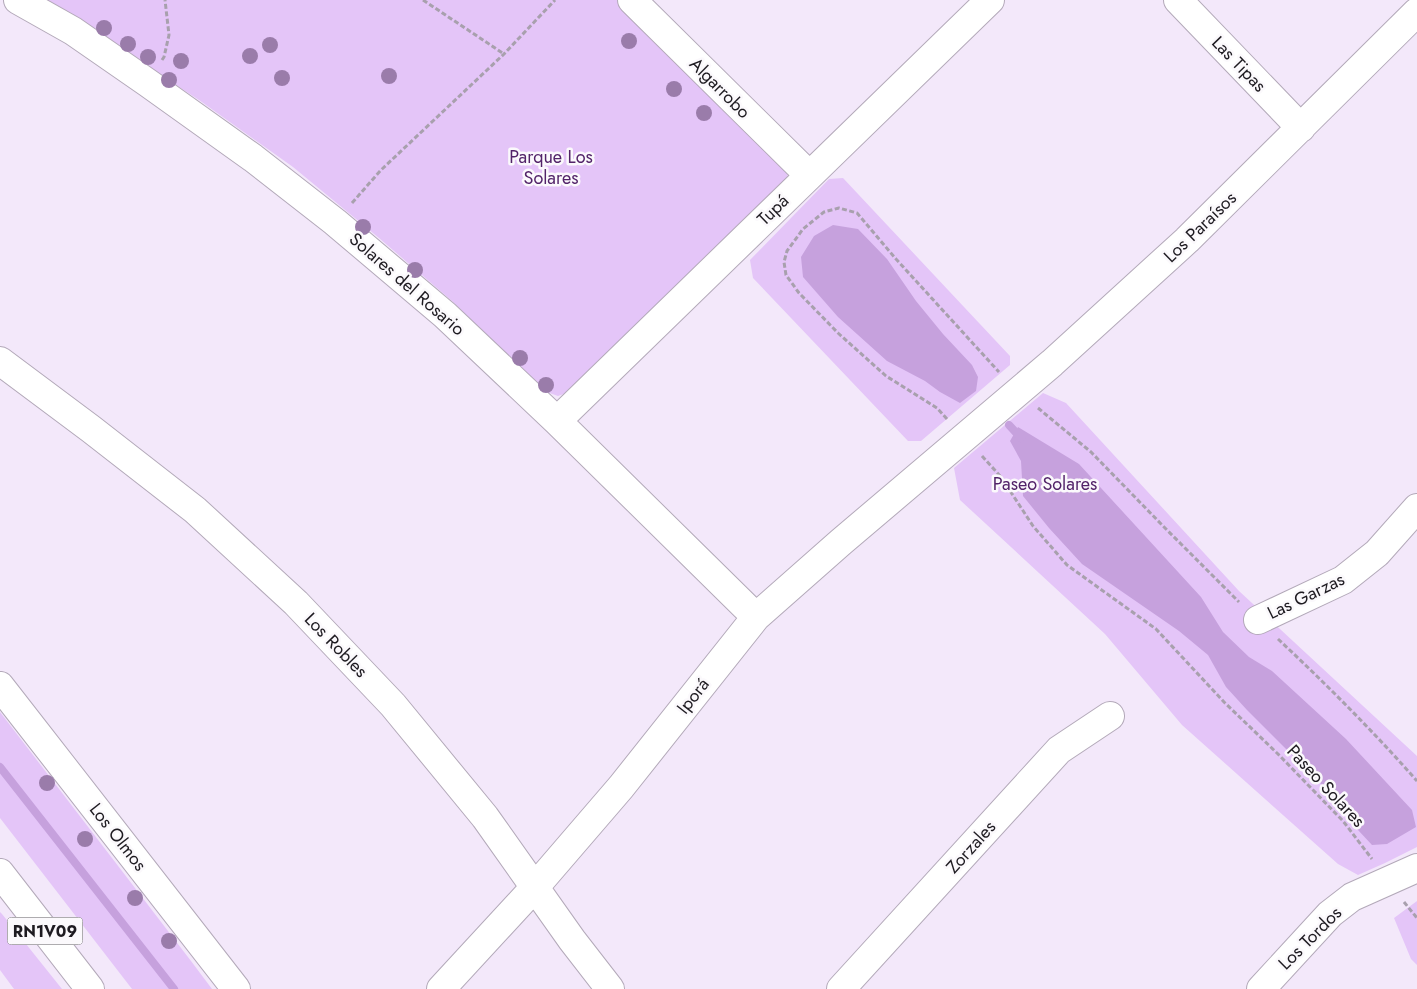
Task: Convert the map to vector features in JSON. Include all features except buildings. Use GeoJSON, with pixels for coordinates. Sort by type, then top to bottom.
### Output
{"type":"FeatureCollection","features":[{"type":"Feature","properties":{"kind":"street","name":"Solares del Rosario"},"geometry":{"type":"LineString","coordinates":[[18,0],[73,31],[148,83],[253,158],[335,222],[445,315],[558,422],[756,617]]}},
{"type":"Feature","properties":{"kind":"street","name":"Algarrobo"},"geometry":{"type":"LineString","coordinates":[[632,0],[809,175]]}},
{"type":"Feature","properties":{"kind":"street","name":"Tupá"},"geometry":{"type":"LineString","coordinates":[[558,422],[990,0]]}},
{"type":"Feature","properties":{"kind":"street","name":"Las Tipas"},"geometry":{"type":"LineString","coordinates":[[1178,0],[1301,128]]}},
{"type":"Feature","properties":{"kind":"street","name":"Los Paraísos"},"geometry":{"type":"LineString","coordinates":[[968,433],[1059,356],[1187,240],[1417,12]]}},
{"type":"Feature","properties":{"kind":"street","name":"Los Robles"},"geometry":{"type":"LineString","coordinates":[[0,361],[195,510],[296,603],[394,705],[485,817],[572,940],[610,989]]}},
{"type":"Feature","properties":{"kind":"street","name":"Iporá"},"geometry":{"type":"LineString","coordinates":[[441,989],[535,888],[621,787],[756,617],[968,433]]}},
{"type":"Feature","properties":{"kind":"street","name":"Las Garzas"},"geometry":{"type":"LineString","coordinates":[[1258,620],[1343,580],[1377,553],[1417,508]]}},
{"type":"Feature","properties":{"kind":"street","name":"Los Olmos"},"geometry":{"type":"LineString","coordinates":[[0,686],[236,989]]}},
{"type":"Feature","properties":{"kind":"street","name":"Zorzales"},"geometry":{"type":"LineString","coordinates":[[841,989],[1059,750],[1110,716]]}},
{"type":"Feature","properties":{"kind":"street","name":"Los Tordos"},"geometry":{"type":"LineString","coordinates":[[1261,989],[1330,914],[1352,897],[1417,868]]}},
{"type":"Feature","properties":{"kind":"street","name":"RN1V09"},"geometry":{"type":"LineString","coordinates":[[0,873],[90,989]]}},
{"type":"Feature","properties":{"kind":"path"},"geometry":{"type":"LineString","coordinates":[[148,83],[164,57],[169,35],[165,0]]}},
{"type":"Feature","properties":{"kind":"path"},"geometry":{"type":"LineString","coordinates":[[423,0],[504,54]]}},
{"type":"Feature","properties":{"kind":"path"},"geometry":{"type":"LineString","coordinates":[[335,222],[381,170],[504,54],[555,0]]}},
{"type":"Feature","properties":{"kind":"path","name":"Paseo Solares"},"geometry":{"type":"LineString","coordinates":[[1417,781],[1326,684],[1258,620],[1091,452],[1018,392],[896,259],[857,213],[839,208],[824,212],[803,229],[787,250],[784,262],[786,275],[798,293],[838,333],[886,376],[937,408],[968,433],[1034,526],[1067,565],[1156,629],[1224,702],[1343,821],[1417,918]]}},
{"type":"Feature","properties":{"kind":"green space","name":"Parque Los Solares"},"geometry":{"type":"Polygon","coordinates":[[[46,0],[618,0],[774,153],[785,166],[788,177],[782,188],[575,390],[558,396],[544,391],[452,301],[293,167],[199,100],[46,0]]]}},
{"type":"Feature","properties":{"kind":"green space"},"geometry":{"type":"Polygon","coordinates":[[[843,178],[1010,356],[1010,365],[921,441],[908,441],[753,278],[750,260],[829,179],[843,178]]]}},
{"type":"Feature","properties":{"kind":"green space","name":"Paseo Solares"},"geometry":{"type":"Polygon","coordinates":[[[1043,393],[1066,403],[1239,591],[1417,756],[1417,847],[1358,875],[1338,864],[1182,725],[1105,634],[960,500],[954,468],[1043,393]]]}},
{"type":"Feature","properties":{"kind":"green space"},"geometry":{"type":"Polygon","coordinates":[[[0,712],[212,989],[132,989],[0,818],[0,712]]]}},
{"type":"Feature","properties":{"kind":"green space"},"geometry":{"type":"Polygon","coordinates":[[[1417,901],[1417,965],[1411,959],[1394,918],[1417,901]]]}},
{"type":"Feature","properties":{"kind":"green space"},"geometry":{"type":"Polygon","coordinates":[[[0,912],[62,989],[14,989],[0,970],[0,912]]]}},
{"type":"Feature","properties":{"kind":"shaded area"},"geometry":{"type":"Polygon","coordinates":[[[833,225],[858,229],[887,259],[916,301],[972,365],[978,377],[976,391],[960,403],[925,381],[887,361],[838,317],[803,277],[801,257],[814,236],[833,225]]]}},
{"type":"Feature","properties":{"kind":"shaded area"},"geometry":{"type":"Polygon","coordinates":[[[1018,427],[1079,464],[1201,597],[1223,632],[1249,657],[1272,671],[1346,739],[1412,810],[1416,827],[1387,844],[1372,845],[1358,830],[1333,796],[1226,687],[1208,655],[1179,631],[1082,564],[1023,496],[1021,461],[1010,441],[1018,427]]]}},
{"type":"Feature","properties":{"kind":"waterway"},"geometry":{"type":"LineString","coordinates":[[1009,425],[1021,438]]}},
{"type":"Feature","properties":{"kind":"waterway"},"geometry":{"type":"LineString","coordinates":[[0,767],[174,989]]}}]}
